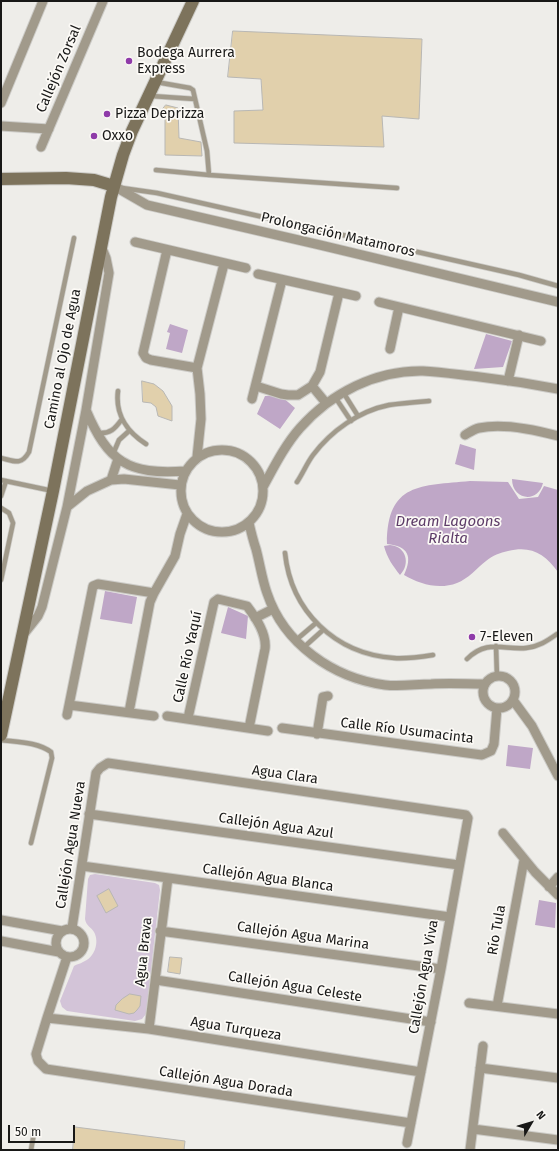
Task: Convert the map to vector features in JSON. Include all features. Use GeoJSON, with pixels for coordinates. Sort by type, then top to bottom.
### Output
{"type":"FeatureCollection","features":[{"type":"Feature","properties":{"kind":"street"},"geometry":{"type":"LineString","coordinates":[[1,103],[43,1]]}},
{"type":"Feature","properties":{"kind":"street","name":"Callejón Zorsal"},"geometry":{"type":"LineString","coordinates":[[41,147],[103,1]]}},
{"type":"Feature","properties":{"kind":"street","name":"Camino al Ojo de Agua"},"geometry":{"type":"LineString","coordinates":[[1,735],[53,491],[100,246],[114,186],[132,131],[193,1]]}},
{"type":"Feature","properties":{"kind":"street"},"geometry":{"type":"LineString","coordinates":[[1,126],[49,129]]}},
{"type":"Feature","properties":{"kind":"street"},"geometry":{"type":"LineString","coordinates":[[1,179],[66,178],[94,180],[114,186]]}},
{"type":"Feature","properties":{"kind":"street","name":"Prolongación Matamoros"},"geometry":{"type":"LineString","coordinates":[[114,186],[148,205],[558,302]]}},
{"type":"Feature","properties":{"kind":"street"},"geometry":{"type":"LineString","coordinates":[[135,242],[246,268]]}},
{"type":"Feature","properties":{"kind":"street"},"geometry":{"type":"LineString","coordinates":[[23,635],[38,616],[42,607],[67,507],[86,410],[108,273],[106,258],[100,246]]}},
{"type":"Feature","properties":{"kind":"street"},"geometry":{"type":"LineString","coordinates":[[167,250],[143,353],[146,358],[151,360],[197,368]]}},
{"type":"Feature","properties":{"kind":"street"},"geometry":{"type":"LineString","coordinates":[[197,457],[201,419],[197,368],[224,264]]}},
{"type":"Feature","properties":{"kind":"street"},"geometry":{"type":"LineString","coordinates":[[258,274],[356,296]]}},
{"type":"Feature","properties":{"kind":"street"},"geometry":{"type":"LineString","coordinates":[[252,399],[282,280]]}},
{"type":"Feature","properties":{"kind":"street"},"geometry":{"type":"LineString","coordinates":[[256,386],[281,394],[298,395],[312,386],[320,372],[339,293]]}},
{"type":"Feature","properties":{"kind":"street"},"geometry":{"type":"LineString","coordinates":[[379,302],[541,341]]}},
{"type":"Feature","properties":{"kind":"street"},"geometry":{"type":"LineString","coordinates":[[390,349],[399,307]]}},
{"type":"Feature","properties":{"kind":"street"},"geometry":{"type":"LineString","coordinates":[[508,380],[519,335]]}},
{"type":"Feature","properties":{"kind":"street"},"geometry":{"type":"LineString","coordinates":[[263,487],[282,453],[300,428],[326,403],[360,383],[396,373],[422,371],[508,380],[558,388]]}},
{"type":"Feature","properties":{"kind":"street"},"geometry":{"type":"LineString","coordinates":[[312,386],[326,403]]}},
{"type":"Feature","properties":{"kind":"street"},"geometry":{"type":"LineString","coordinates":[[86,410],[97,433],[116,457],[134,467],[149,471],[185,471]]}},
{"type":"Feature","properties":{"kind":"street"},"geometry":{"type":"LineString","coordinates":[[465,435],[472,430],[499,427],[522,429],[558,436]]}},
{"type":"Feature","properties":{"kind":"street"},"geometry":{"type":"LineString","coordinates":[[220,449],[232,450],[244,456],[254,464],[260,474],[263,487],[262,500],[257,513],[249,523],[236,530],[223,533],[209,530],[196,524],[187,514],[181,500],[180,485],[185,471],[197,457],[208,451],[220,449]]}},
{"type":"Feature","properties":{"kind":"street"},"geometry":{"type":"LineString","coordinates":[[111,480],[116,457]]}},
{"type":"Feature","properties":{"kind":"street"},"geometry":{"type":"LineString","coordinates":[[67,507],[87,491],[111,480],[124,479],[180,485]]}},
{"type":"Feature","properties":{"kind":"street"},"geometry":{"type":"LineString","coordinates":[[129,712],[150,602],[174,556],[187,514]]}},
{"type":"Feature","properties":{"kind":"street"},"geometry":{"type":"LineString","coordinates":[[249,523],[262,579],[273,609],[280,621],[295,640],[320,661],[330,667],[368,682],[386,685],[405,686],[445,683],[485,684],[497,677],[507,679],[513,686],[513,700],[506,707],[497,708],[489,704],[484,697],[485,684]]}},
{"type":"Feature","properties":{"kind":"street"},"geometry":{"type":"LineString","coordinates":[[67,715],[93,586],[98,584],[154,593]]}},
{"type":"Feature","properties":{"kind":"street","name":"Calle Río Yaquí"},"geometry":{"type":"LineString","coordinates":[[188,718],[214,601],[218,599],[247,606],[265,636],[266,642],[249,728]]}},
{"type":"Feature","properties":{"kind":"street"},"geometry":{"type":"LineString","coordinates":[[254,618],[273,609]]}},
{"type":"Feature","properties":{"kind":"street","name":"Calle Río Usumacinta"},"geometry":{"type":"LineString","coordinates":[[328,696],[324,697],[317,734],[484,755],[491,751],[494,744],[497,708]]}},
{"type":"Feature","properties":{"kind":"street"},"geometry":{"type":"LineString","coordinates":[[513,700],[532,726],[558,776]]}},
{"type":"Feature","properties":{"kind":"street"},"geometry":{"type":"LineString","coordinates":[[69,705],[154,716]]}},
{"type":"Feature","properties":{"kind":"street","name":"Calle Río Yaquí"},"geometry":{"type":"LineString","coordinates":[[168,716],[268,731]]}},
{"type":"Feature","properties":{"kind":"street"},"geometry":{"type":"LineString","coordinates":[[282,728],[317,734]]}},
{"type":"Feature","properties":{"kind":"street","name":"Agua Clara"},"geometry":{"type":"LineString","coordinates":[[100,768],[108,763],[464,814],[467,816]]}},
{"type":"Feature","properties":{"kind":"street","name":"Callejón Agua Nueva"},"geometry":{"type":"LineString","coordinates":[[72,928],[96,773],[100,768]]}},
{"type":"Feature","properties":{"kind":"street","name":"Callejón Agua Azul"},"geometry":{"type":"LineString","coordinates":[[89,814],[459,865]]}},
{"type":"Feature","properties":{"kind":"street","name":"Callejón Agua Viva"},"geometry":{"type":"LineString","coordinates":[[407,1143],[441,969],[468,818],[467,816]]}},
{"type":"Feature","properties":{"kind":"street"},"geometry":{"type":"LineString","coordinates":[[503,833],[524,860],[548,887],[558,895]]}},
{"type":"Feature","properties":{"kind":"street","name":"Río Tula"},"geometry":{"type":"LineString","coordinates":[[497,1006],[524,860]]}},
{"type":"Feature","properties":{"kind":"street","name":"Callejón Agua Blanca"},"geometry":{"type":"LineString","coordinates":[[82,866],[450,917]]}},
{"type":"Feature","properties":{"kind":"street"},"geometry":{"type":"LineString","coordinates":[[548,887],[558,877]]}},
{"type":"Feature","properties":{"kind":"street","name":"Agua Brava"},"geometry":{"type":"LineString","coordinates":[[149,1029],[156,980],[160,931],[168,878]]}},
{"type":"Feature","properties":{"kind":"street"},"geometry":{"type":"LineString","coordinates":[[1,920],[62,931],[72,928],[80,932],[85,940],[80,953],[76,956],[1,941]]}},
{"type":"Feature","properties":{"kind":"street"},"geometry":{"type":"LineString","coordinates":[[62,931],[57,939],[57,948],[63,954]]}},
{"type":"Feature","properties":{"kind":"street","name":"Callejón Agua Marina"},"geometry":{"type":"LineString","coordinates":[[160,931],[441,969]]}},
{"type":"Feature","properties":{"kind":"street"},"geometry":{"type":"LineString","coordinates":[[47,1018],[63,954]]}},
{"type":"Feature","properties":{"kind":"street","name":"Callejón Agua Celeste"},"geometry":{"type":"LineString","coordinates":[[156,980],[431,1022]]}},
{"type":"Feature","properties":{"kind":"street"},"geometry":{"type":"LineString","coordinates":[[469,1003],[558,1014]]}},
{"type":"Feature","properties":{"kind":"street","name":"Agua Turqueza"},"geometry":{"type":"LineString","coordinates":[[47,1018],[149,1029],[421,1072]]}},
{"type":"Feature","properties":{"kind":"street","name":"Callejón Agua Dorada"},"geometry":{"type":"LineString","coordinates":[[47,1018],[36,1054],[39,1063],[46,1069],[410,1123]]}},
{"type":"Feature","properties":{"kind":"street"},"geometry":{"type":"LineString","coordinates":[[470,1150],[483,1046]]}},
{"type":"Feature","properties":{"kind":"street"},"geometry":{"type":"LineString","coordinates":[[480,1068],[558,1078]]}},
{"type":"Feature","properties":{"kind":"street"},"geometry":{"type":"LineString","coordinates":[[473,1129],[558,1140]]}},
{"type":"Feature","properties":{"kind":"lane"},"geometry":{"type":"LineString","coordinates":[[154,82],[191,88],[207,151],[209,175]]}},
{"type":"Feature","properties":{"kind":"lane"},"geometry":{"type":"LineString","coordinates":[[148,95],[195,99]]}},
{"type":"Feature","properties":{"kind":"lane"},"geometry":{"type":"LineString","coordinates":[[156,170],[397,188]]}},
{"type":"Feature","properties":{"kind":"lane"},"geometry":{"type":"LineString","coordinates":[[114,186],[157,193],[260,218],[519,275],[558,286]]}},
{"type":"Feature","properties":{"kind":"lane"},"geometry":{"type":"LineString","coordinates":[[1,458],[19,462],[25,459],[29,452],[74,238]]}},
{"type":"Feature","properties":{"kind":"lane"},"geometry":{"type":"LineString","coordinates":[[118,391],[117,406],[122,419],[129,430],[146,444]]}},
{"type":"Feature","properties":{"kind":"lane"},"geometry":{"type":"LineString","coordinates":[[343,392],[358,416]]}},
{"type":"Feature","properties":{"kind":"lane"},"geometry":{"type":"LineString","coordinates":[[334,398],[350,421]]}},
{"type":"Feature","properties":{"kind":"lane"},"geometry":{"type":"LineString","coordinates":[[297,482],[313,455],[322,445],[336,432],[358,416],[388,406],[429,401]]}},
{"type":"Feature","properties":{"kind":"lane"},"geometry":{"type":"LineString","coordinates":[[97,433],[106,434],[111,432],[117,427],[122,419]]}},
{"type":"Feature","properties":{"kind":"lane"},"geometry":{"type":"LineString","coordinates":[[116,457],[120,440],[129,430]]}},
{"type":"Feature","properties":{"kind":"lane"},"geometry":{"type":"LineString","coordinates":[[1,496],[3,480],[53,491]]}},
{"type":"Feature","properties":{"kind":"lane"},"geometry":{"type":"LineString","coordinates":[[1,508],[10,513],[13,523],[3,560],[1,580]]}},
{"type":"Feature","properties":{"kind":"lane"},"geometry":{"type":"LineString","coordinates":[[285,553],[289,576],[295,592],[316,623],[323,630],[353,648],[382,656],[407,658],[433,655]]}},
{"type":"Feature","properties":{"kind":"lane"},"geometry":{"type":"LineString","coordinates":[[295,640],[316,623]]}},
{"type":"Feature","properties":{"kind":"lane"},"geometry":{"type":"LineString","coordinates":[[303,648],[323,630]]}},
{"type":"Feature","properties":{"kind":"lane"},"geometry":{"type":"LineString","coordinates":[[468,659],[482,649],[496,646],[520,648],[533,647],[546,642],[557,634]]}},
{"type":"Feature","properties":{"kind":"lane"},"geometry":{"type":"LineString","coordinates":[[496,646],[497,677]]}},
{"type":"Feature","properties":{"kind":"lane"},"geometry":{"type":"LineString","coordinates":[[1,740],[46,748],[51,752],[52,758],[31,843]]}},
{"type":"Feature","properties":{"kind":"lane"},"geometry":{"type":"LineString","coordinates":[[31,1150],[34,1133]]}},
{"type":"Feature","properties":{"kind":"shaded area"},"geometry":{"type":"Polygon","coordinates":[[[95,874],[155,883],[159,885],[160,890],[146,1014],[142,1019],[135,1021],[67,1011],[62,1007],[60,1001],[74,966],[87,960],[95,950],[96,936],[93,930],[86,923],[85,919],[88,879],[90,875],[95,874]]]}},
{"type":"Feature","properties":{"kind":"water"},"geometry":{"type":"Polygon","coordinates":[[[170,324],[188,330],[182,353],[166,349],[170,333],[167,332],[170,324]]]}},
{"type":"Feature","properties":{"kind":"water"},"geometry":{"type":"Polygon","coordinates":[[[486,334],[512,341],[503,367],[474,369],[486,334]]]}},
{"type":"Feature","properties":{"kind":"water"},"geometry":{"type":"Polygon","coordinates":[[[265,396],[281,396],[295,408],[280,429],[257,414],[265,396]]]}},
{"type":"Feature","properties":{"kind":"water"},"geometry":{"type":"Polygon","coordinates":[[[460,444],[476,449],[474,470],[455,464],[460,444]]]}},
{"type":"Feature","properties":{"kind":"water"},"geometry":{"type":"Polygon","coordinates":[[[512,479],[543,483],[540,490],[536,494],[526,497],[520,495],[516,491],[513,486],[512,479]]]}},
{"type":"Feature","properties":{"kind":"water","name":"Dream Lagoons Rialta"},"geometry":{"type":"Polygon","coordinates":[[[470,481],[508,482],[519,499],[538,497],[544,486],[558,490],[558,572],[548,560],[537,552],[516,549],[499,553],[486,561],[465,579],[450,585],[429,585],[404,575],[408,562],[407,553],[400,547],[387,544],[389,524],[393,509],[400,498],[410,491],[422,487],[436,484],[470,481]]]}},
{"type":"Feature","properties":{"kind":"water"},"geometry":{"type":"Polygon","coordinates":[[[390,545],[400,549],[405,556],[405,566],[400,575],[390,562],[385,550],[384,546],[390,545]]]}},
{"type":"Feature","properties":{"kind":"water"},"geometry":{"type":"Polygon","coordinates":[[[105,591],[137,597],[132,624],[100,619],[105,591]]]}},
{"type":"Feature","properties":{"kind":"water"},"geometry":{"type":"Polygon","coordinates":[[[228,607],[248,616],[246,639],[221,633],[228,607]]]}},
{"type":"Feature","properties":{"kind":"water"},"geometry":{"type":"Polygon","coordinates":[[[508,745],[533,748],[530,769],[506,766],[508,745]]]}},
{"type":"Feature","properties":{"kind":"water"},"geometry":{"type":"Polygon","coordinates":[[[539,900],[556,903],[555,928],[535,925],[539,900]]]}},
{"type":"Feature","properties":{"kind":"building"},"geometry":{"type":"Polygon","coordinates":[[[233,31],[422,39],[419,119],[382,116],[384,147],[234,143],[234,111],[263,110],[261,79],[228,77],[233,31]]]}},
{"type":"Feature","properties":{"kind":"building"},"geometry":{"type":"Polygon","coordinates":[[[166,105],[178,108],[179,138],[201,142],[202,156],[165,155],[165,118],[158,115],[166,105]]]}},
{"type":"Feature","properties":{"kind":"building"},"geometry":{"type":"Polygon","coordinates":[[[142,381],[154,384],[163,391],[172,406],[172,421],[158,416],[156,407],[151,403],[143,402],[142,381]]]}},
{"type":"Feature","properties":{"kind":"building"},"geometry":{"type":"Polygon","coordinates":[[[109,889],[118,906],[106,913],[97,896],[109,889]]]}},
{"type":"Feature","properties":{"kind":"building"},"geometry":{"type":"Polygon","coordinates":[[[170,957],[182,958],[180,974],[168,972],[170,957]]]}},
{"type":"Feature","properties":{"kind":"building"},"geometry":{"type":"Polygon","coordinates":[[[130,994],[141,996],[140,1006],[137,1010],[134,1013],[129,1014],[115,1010],[116,1005],[130,994]]]}},
{"type":"Feature","properties":{"kind":"building"},"geometry":{"type":"Polygon","coordinates":[[[75,1127],[185,1141],[184,1150],[73,1150],[75,1127]]]}},
{"type":"Feature","properties":{"kind":"place","name":"Bodega Aurrera Express"},"geometry":{"type":"Point","coordinates":[129,61]}},
{"type":"Feature","properties":{"kind":"place","name":"Pizza Deprizza"},"geometry":{"type":"Point","coordinates":[107,114]}},
{"type":"Feature","properties":{"kind":"place","name":"Oxxo"},"geometry":{"type":"Point","coordinates":[94,136]}},
{"type":"Feature","properties":{"kind":"place","name":"7-Eleven"},"geometry":{"type":"Point","coordinates":[472,637]}}]}
